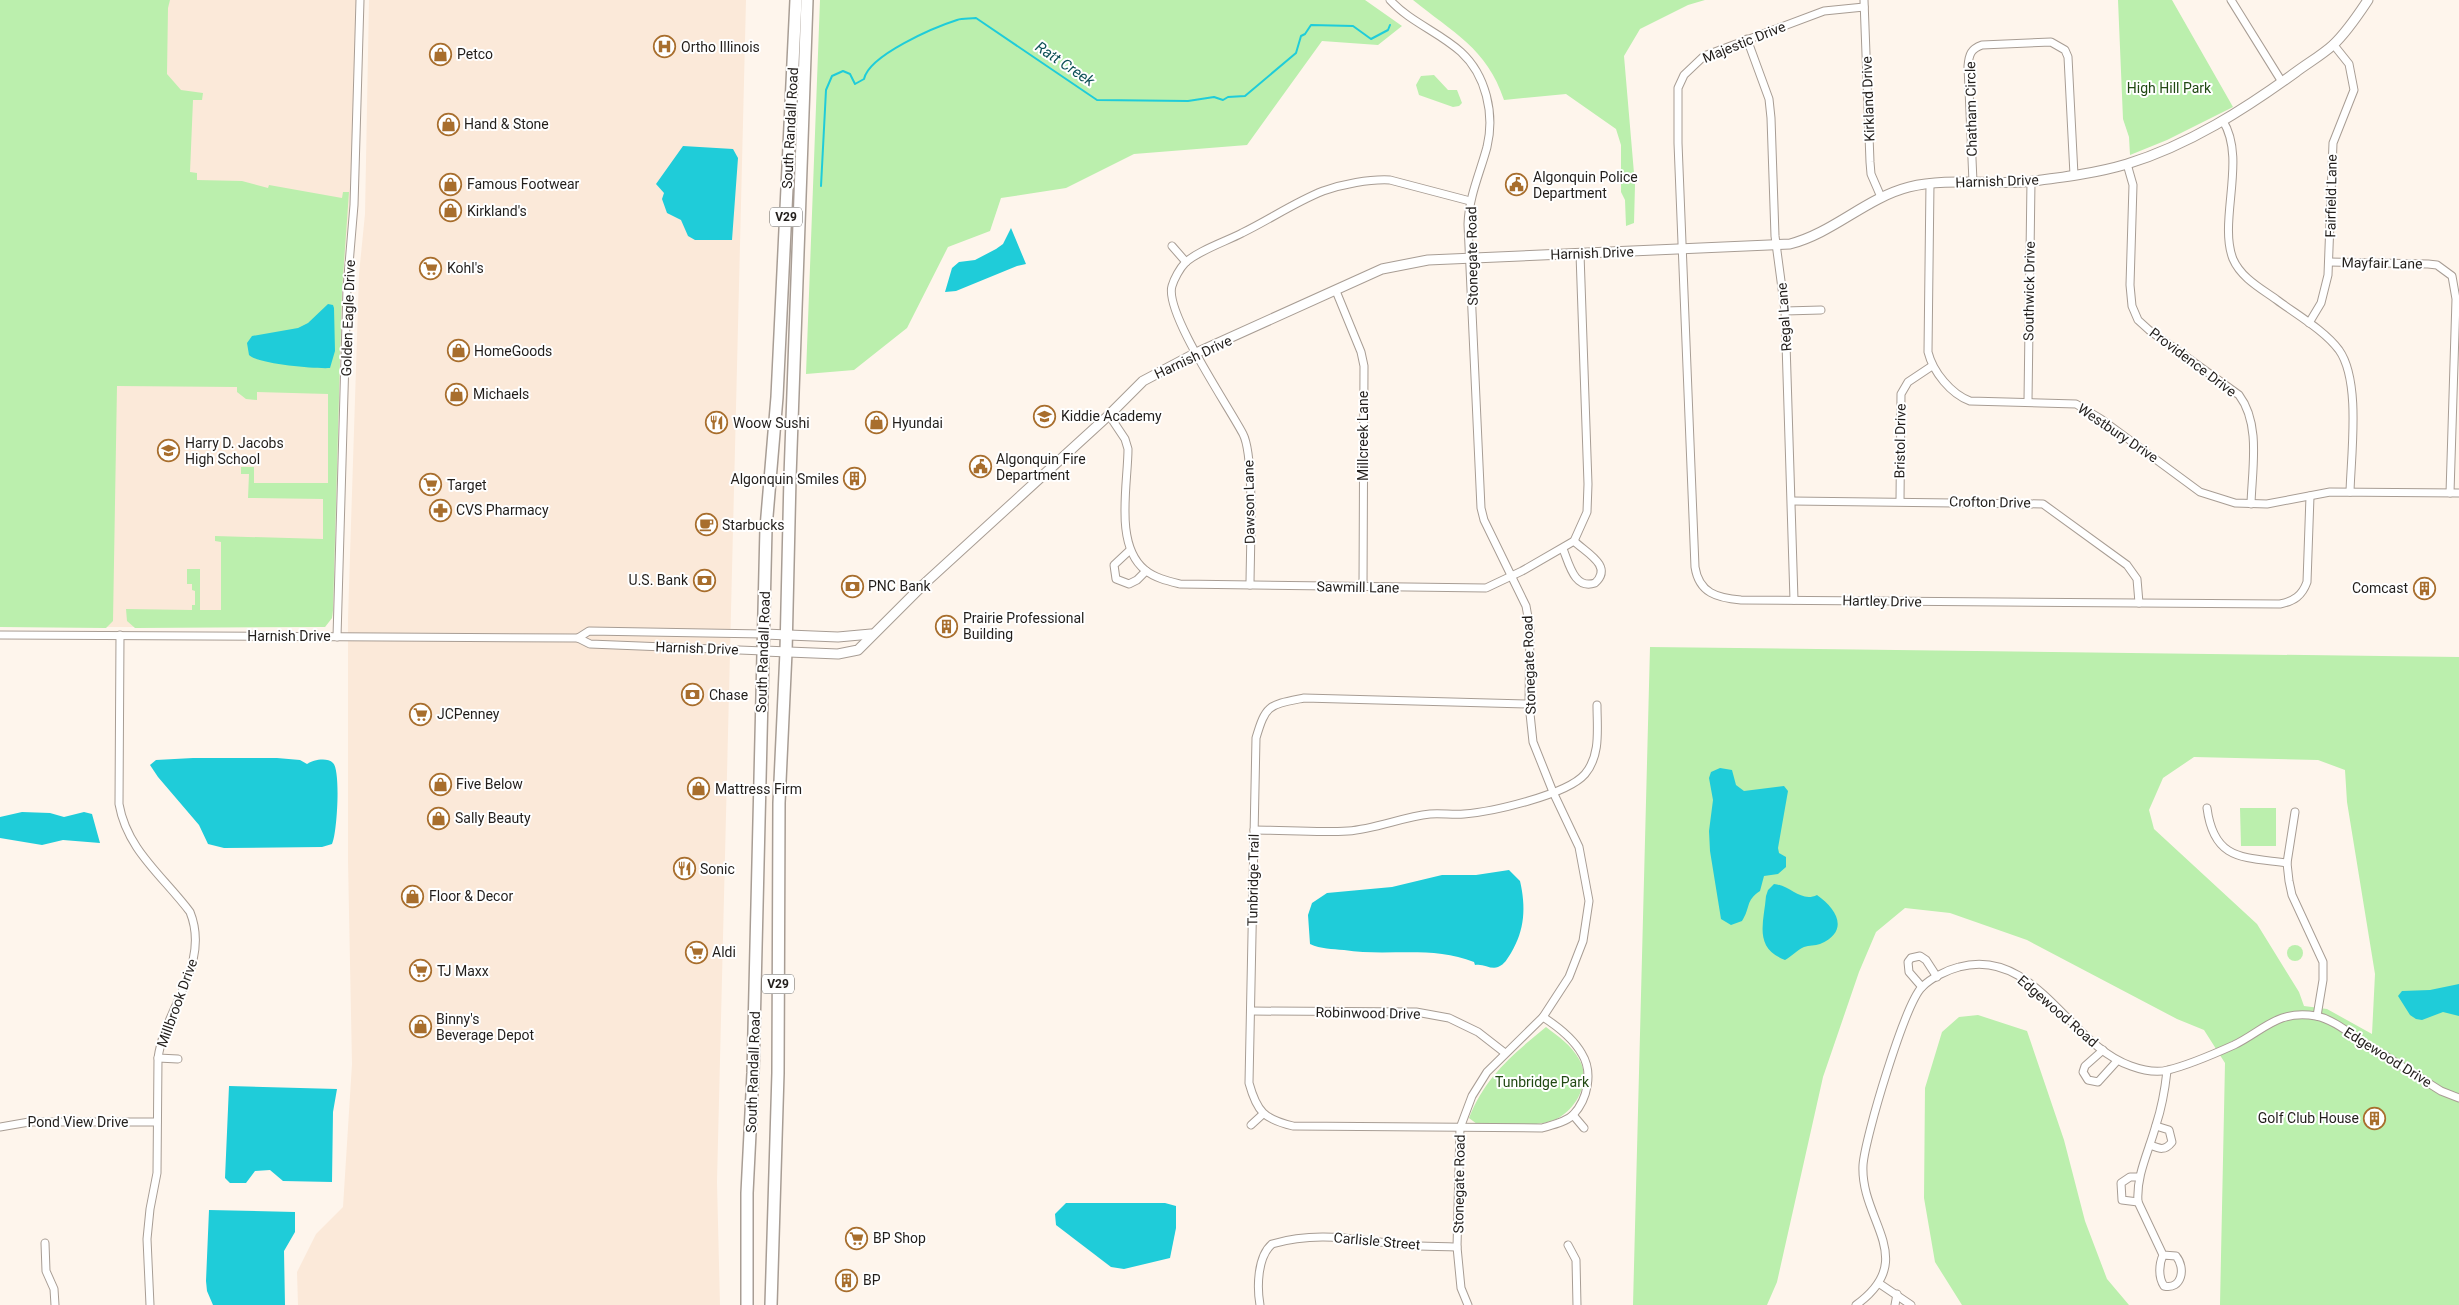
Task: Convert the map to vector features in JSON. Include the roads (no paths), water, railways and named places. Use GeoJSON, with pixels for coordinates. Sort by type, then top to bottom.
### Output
{"type":"FeatureCollection","features":[{"type":"Feature","properties":{"kind":"main road","name":"South Randall Road"},"geometry":{"type":"LineString","coordinates":[[747,1305],[747,1193],[754,1073],[766,528],[777,397],[796,0]]}},
{"type":"Feature","properties":{"kind":"main road","name":"South Randall Road"},"geometry":{"type":"LineString","coordinates":[[771,1305],[778,1073],[779,803],[787,635],[790,477],[807,0]]}},
{"type":"Feature","properties":{"kind":"street","name":"Golden Eagle Drive"},"geometry":{"type":"LineString","coordinates":[[337,636],[347,288],[354,214],[360,0]]}},
{"type":"Feature","properties":{"kind":"street","name":"Stonegate Road"},"geometry":{"type":"LineString","coordinates":[[1390,0],[1400,11],[1459,50],[1470,62],[1482,84],[1489,112],[1489,134],[1470,201],[1470,258],[1481,508],[1484,520],[1513,575],[1526,606],[1530,628],[1529,704],[1533,742],[1578,847],[1589,901],[1583,941],[1569,977],[1543,1016],[1487,1072],[1472,1096],[1460,1128],[1457,1247],[1461,1288],[1468,1305]]}},
{"type":"Feature","properties":{"kind":"street"},"geometry":{"type":"LineString","coordinates":[[2231,0],[2282,82]]}},
{"type":"Feature","properties":{"kind":"street","name":"Harnish Drive"},"geometry":{"type":"LineString","coordinates":[[0,635],[578,638],[590,644],[786,652],[849,652],[858,650],[871,634],[1109,415],[1143,381],[1196,353],[1394,265],[1417,261],[1470,258],[1777,246],[1805,240],[1881,197],[1909,187],[1930,183],[2031,181],[2074,175],[2127,164],[2223,122],[2282,82],[2333,44],[2368,0]]}},
{"type":"Feature","properties":{"kind":"street","name":"Majestic Drive"},"geometry":{"type":"LineString","coordinates":[[1683,250],[1678,88],[1692,65],[1704,56],[1824,11],[1864,3]]}},
{"type":"Feature","properties":{"kind":"street","name":"Kirkland Drive"},"geometry":{"type":"LineString","coordinates":[[1864,3],[1871,174],[1881,197]]}},
{"type":"Feature","properties":{"kind":"street","name":"Regal Lane"},"geometry":{"type":"LineString","coordinates":[[1747,39],[1769,99],[1777,246],[1785,311],[1794,600]]}},
{"type":"Feature","properties":{"kind":"street","name":"Chatham Circle"},"geometry":{"type":"LineString","coordinates":[[1972,182],[1968,56],[1972,49],[1982,45],[2051,42],[2065,50],[2068,57],[2074,175]]}},
{"type":"Feature","properties":{"kind":"street","name":"Fairfield Lane"},"geometry":{"type":"LineString","coordinates":[[2309,323],[2324,294],[2330,262],[2331,153],[2337,130],[2354,90],[2349,64],[2333,44]]}},
{"type":"Feature","properties":{"kind":"street"},"geometry":{"type":"LineString","coordinates":[[2223,122],[2228,131],[2232,151],[2230,230],[2232,257],[2242,273],[2309,323],[2338,349],[2347,364],[2352,394],[2350,492]]}},
{"type":"Feature","properties":{"kind":"street","name":"Providence Drive"},"geometry":{"type":"LineString","coordinates":[[2127,164],[2133,185],[2130,285],[2134,312],[2138,320],[2149,330],[2238,395],[2244,402],[2252,430],[2251,504]]}},
{"type":"Feature","properties":{"kind":"street"},"geometry":{"type":"LineString","coordinates":[[1172,246],[1186,262],[1298,203],[1334,188],[1377,179],[1390,180],[1470,201]]}},
{"type":"Feature","properties":{"kind":"street","name":"Southwick Drive"},"geometry":{"type":"LineString","coordinates":[[2028,402],[2031,181]]}},
{"type":"Feature","properties":{"kind":"street","name":"Westbury Drive"},"geometry":{"type":"LineString","coordinates":[[1930,183],[1927,343],[1932,366],[1953,391],[1963,398],[1970,401],[2070,403],[2084,407],[2200,492],[2221,500],[2251,504],[2283,502],[2330,492],[2459,493]]}},
{"type":"Feature","properties":{"kind":"street","name":"Hartley Drive"},"geometry":{"type":"LineString","coordinates":[[1683,250],[1696,575],[1704,589],[1724,599],[2280,604],[2296,599],[2305,588],[2309,575],[2310,496]]}},
{"type":"Feature","properties":{"kind":"street","name":"Sawmill Lane"},"geometry":{"type":"LineString","coordinates":[[1130,550],[1146,571],[1161,579],[1180,584],[1486,588],[1563,549],[1574,541],[1584,523],[1588,504],[1580,254]]}},
{"type":"Feature","properties":{"kind":"street","name":"Dawson Lane"},"geometry":{"type":"LineString","coordinates":[[1186,262],[1171,287],[1175,306],[1190,346],[1245,436],[1249,457],[1250,585]]}},
{"type":"Feature","properties":{"kind":"street","name":"Mayfair Lane"},"geometry":{"type":"LineString","coordinates":[[2330,262],[2437,265],[2452,276],[2455,283],[2456,299],[2450,493]]}},
{"type":"Feature","properties":{"kind":"street","name":"Millcreek Lane"},"geometry":{"type":"LineString","coordinates":[[1336,291],[1361,352],[1364,366],[1363,587]]}},
{"type":"Feature","properties":{"kind":"street"},"geometry":{"type":"LineString","coordinates":[[1785,311],[1821,310]]}},
{"type":"Feature","properties":{"kind":"street","name":"Bristol Drive"},"geometry":{"type":"LineString","coordinates":[[1900,501],[1901,394],[1908,382],[1932,366]]}},
{"type":"Feature","properties":{"kind":"street"},"geometry":{"type":"LineString","coordinates":[[1109,415],[1125,439],[1128,449],[1126,518],[1130,550],[1114,565],[1116,579],[1129,584],[1137,580],[1146,571]]}},
{"type":"Feature","properties":{"kind":"street","name":"Crofton Drive"},"geometry":{"type":"LineString","coordinates":[[1792,501],[2043,504],[2127,565],[2137,579],[2139,603]]}},
{"type":"Feature","properties":{"kind":"street"},"geometry":{"type":"LineString","coordinates":[[1563,549],[1576,578],[1585,584],[1595,583],[1601,575],[1602,568],[1599,562],[1574,541]]}},
{"type":"Feature","properties":{"kind":"street","name":"Harnish Drive"},"geometry":{"type":"LineString","coordinates":[[578,638],[589,632],[764,634],[838,638],[871,634]]}},
{"type":"Feature","properties":{"kind":"street","name":"Millbrook Drive"},"geometry":{"type":"LineString","coordinates":[[120,635],[119,794],[121,817],[135,848],[190,912],[195,929],[194,961],[162,1040],[158,1058],[157,1173],[148,1232],[150,1305]]}},
{"type":"Feature","properties":{"kind":"street","name":"Tunbridge Trail"},"geometry":{"type":"LineString","coordinates":[[1263,1114],[1254,1100],[1249,1083],[1256,738],[1263,714],[1268,709],[1304,698],[1529,704]]}},
{"type":"Feature","properties":{"kind":"street"},"geometry":{"type":"LineString","coordinates":[[1254,830],[1349,831],[1430,814],[1464,814],[1499,810],[1553,792],[1579,779],[1592,762],[1596,753],[1598,705]]}},
{"type":"Feature","properties":{"kind":"street"},"geometry":{"type":"LineString","coordinates":[[2207,808],[2210,829],[2227,851],[2240,856],[2287,863]]}},
{"type":"Feature","properties":{"kind":"street"},"geometry":{"type":"LineString","coordinates":[[2295,812],[2287,863],[2292,895],[2323,962],[2323,980],[2317,1016]]}},
{"type":"Feature","properties":{"kind":"street"},"geometry":{"type":"LineString","coordinates":[[1856,1305],[1880,1284],[1884,1271],[1884,1243],[1866,1194],[1863,1165],[1874,1120],[1903,1026],[1922,987],[1910,972],[1908,962],[1911,958],[1920,956],[1926,960],[1937,977]]}},
{"type":"Feature","properties":{"kind":"street","name":"Edgewood Road"},"geometry":{"type":"LineString","coordinates":[[1922,987],[1951,969],[1966,965],[1996,966],[2009,970],[2044,996],[2117,1061],[2149,1070],[2167,1071],[2235,1044],[2272,1021],[2282,1017],[2317,1016]]}},
{"type":"Feature","properties":{"kind":"street","name":"Robinwood Drive"},"geometry":{"type":"LineString","coordinates":[[1251,1011],[1416,1012],[1449,1018],[1478,1032],[1505,1053]]}},
{"type":"Feature","properties":{"kind":"street"},"geometry":{"type":"LineString","coordinates":[[1251,1125],[1263,1114],[1275,1122],[1293,1126],[1542,1128],[1558,1123],[1573,1115],[1585,1096],[1588,1072],[1582,1055],[1571,1039],[1543,1016]]}},
{"type":"Feature","properties":{"kind":"street","name":"Edgewood Drive"},"geometry":{"type":"LineString","coordinates":[[2317,1016],[2340,1027],[2441,1091],[2459,1098]]}},
{"type":"Feature","properties":{"kind":"street"},"geometry":{"type":"LineString","coordinates":[[2103,1050],[2085,1066],[2083,1072],[2088,1080],[2098,1082],[2117,1061]]}},
{"type":"Feature","properties":{"kind":"street"},"geometry":{"type":"LineString","coordinates":[[158,1058],[178,1059]]}},
{"type":"Feature","properties":{"kind":"street"},"geometry":{"type":"LineString","coordinates":[[2163,1255],[2138,1202],[2139,1177],[2156,1126],[2164,1095],[2167,1071]]}},
{"type":"Feature","properties":{"kind":"street"},"geometry":{"type":"LineString","coordinates":[[1573,1115],[1584,1128]]}},
{"type":"Feature","properties":{"kind":"street","name":"Pond View Drive"},"geometry":{"type":"LineString","coordinates":[[0,1127],[29,1122],[157,1122]]}},
{"type":"Feature","properties":{"kind":"street"},"geometry":{"type":"LineString","coordinates":[[2150,1145],[2163,1149],[2168,1148],[2172,1142],[2170,1130],[2156,1126]]}},
{"type":"Feature","properties":{"kind":"street"},"geometry":{"type":"LineString","coordinates":[[2138,1202],[2122,1200],[2121,1183],[2130,1177],[2139,1177]]}},
{"type":"Feature","properties":{"kind":"street","name":"Carlisle Street"},"geometry":{"type":"LineString","coordinates":[[1260,1305],[1259,1276],[1264,1256],[1272,1244],[1292,1238],[1350,1237],[1406,1245],[1457,1247]]}},
{"type":"Feature","properties":{"kind":"street"},"geometry":{"type":"LineString","coordinates":[[45,1243],[46,1271],[54,1289],[55,1305]]}},
{"type":"Feature","properties":{"kind":"street"},"geometry":{"type":"LineString","coordinates":[[1568,1245],[1576,1260],[1577,1305]]}},
{"type":"Feature","properties":{"kind":"street"},"geometry":{"type":"LineString","coordinates":[[2163,1255],[2176,1256],[2180,1261],[2181,1279],[2177,1284],[2170,1287],[2164,1286],[2160,1280],[2160,1261],[2163,1255]]}},
{"type":"Feature","properties":{"kind":"street"},"geometry":{"type":"LineString","coordinates":[[1880,1284],[1911,1305]]}},
{"type":"Feature","properties":{"kind":"street"},"geometry":{"type":"LineString","coordinates":[[1894,1305],[1897,1294]]}},
{"type":"Feature","properties":{"kind":"water"},"geometry":{"type":"Polygon","coordinates":[[[683,146],[733,149],[738,158],[732,240],[695,240],[688,236],[681,220],[667,213],[662,199],[664,193],[656,184],[683,146]]]}},
{"type":"Feature","properties":{"kind":"water"},"geometry":{"type":"Polygon","coordinates":[[[1011,228],[1026,264],[956,291],[945,292],[952,268],[959,262],[975,260],[996,249],[1003,244],[1011,228]]]}},
{"type":"Feature","properties":{"kind":"water"},"geometry":{"type":"Polygon","coordinates":[[[328,304],[333,305],[334,308],[335,351],[330,368],[300,367],[275,363],[263,361],[249,355],[247,343],[252,336],[298,328],[308,323],[328,304]]]}},
{"type":"Feature","properties":{"kind":"water"},"geometry":{"type":"Polygon","coordinates":[[[277,758],[300,760],[307,764],[320,760],[330,761],[335,768],[338,789],[332,844],[322,847],[224,848],[208,844],[199,825],[150,765],[156,760],[277,758]]]}},
{"type":"Feature","properties":{"kind":"water"},"geometry":{"type":"Polygon","coordinates":[[[1720,768],[1732,770],[1736,785],[1744,791],[1784,786],[1788,791],[1778,848],[1779,853],[1786,857],[1786,867],[1778,874],[1764,876],[1760,891],[1750,901],[1742,921],[1731,925],[1721,919],[1710,851],[1709,831],[1713,800],[1709,778],[1711,772],[1720,768]]]}},
{"type":"Feature","properties":{"kind":"water"},"geometry":{"type":"Polygon","coordinates":[[[22,812],[50,813],[64,817],[84,812],[92,814],[100,843],[63,840],[42,845],[0,838],[0,817],[22,812]]]}},
{"type":"Feature","properties":{"kind":"water"},"geometry":{"type":"Polygon","coordinates":[[[1509,870],[1520,881],[1523,900],[1522,927],[1511,953],[1506,961],[1498,967],[1475,965],[1474,962],[1442,954],[1360,952],[1327,949],[1310,944],[1308,915],[1312,903],[1327,893],[1392,887],[1442,875],[1476,875],[1509,870]]]}},
{"type":"Feature","properties":{"kind":"water"},"geometry":{"type":"Polygon","coordinates":[[[1774,884],[1806,897],[1817,895],[1835,913],[1838,926],[1835,933],[1820,944],[1804,947],[1785,960],[1775,955],[1768,949],[1763,933],[1766,896],[1768,890],[1774,884]]]}},
{"type":"Feature","properties":{"kind":"water"},"geometry":{"type":"Polygon","coordinates":[[[2459,984],[2459,1016],[2443,1012],[2422,1020],[2416,1019],[2410,1015],[2398,996],[2402,991],[2430,990],[2459,984]]]}},
{"type":"Feature","properties":{"kind":"water"},"geometry":{"type":"Polygon","coordinates":[[[229,1086],[337,1089],[333,1112],[332,1182],[283,1181],[270,1170],[255,1171],[246,1183],[230,1183],[225,1178],[229,1086]]]}},
{"type":"Feature","properties":{"kind":"water"},"geometry":{"type":"Polygon","coordinates":[[[1066,1203],[1165,1203],[1176,1206],[1176,1228],[1170,1258],[1124,1269],[1111,1267],[1056,1225],[1055,1214],[1066,1203]]]}},
{"type":"Feature","properties":{"kind":"water"},"geometry":{"type":"Polygon","coordinates":[[[209,1210],[295,1212],[295,1232],[284,1251],[285,1305],[213,1305],[207,1291],[206,1281],[209,1210]]]}},
{"type":"Feature","properties":{"kind":"waterway","name":"Ratt Creek"},"geometry":{"type":"LineString","coordinates":[[821,186],[826,90],[832,76],[843,71],[850,74],[855,84],[864,79],[869,70],[878,61],[904,43],[957,20],[976,18],[1097,100],[1188,101],[1214,97],[1223,100],[1228,97],[1245,96],[1296,53],[1301,36],[1305,34],[1311,25],[1353,26],[1371,39],[1388,30],[1390,25]]}},
{"type":"Feature","properties":{"kind":"place","name":"Ortho Illinois"},"geometry":{"type":"Point","coordinates":[665,47]}},
{"type":"Feature","properties":{"kind":"place","name":"Petco"},"geometry":{"type":"Point","coordinates":[441,54]}},
{"type":"Feature","properties":{"kind":"place","name":"Hand & Stone"},"geometry":{"type":"Point","coordinates":[448,124]}},
{"type":"Feature","properties":{"kind":"place","name":"Famous Footwear"},"geometry":{"type":"Point","coordinates":[451,184]}},
{"type":"Feature","properties":{"kind":"place","name":"Algonquin Police Department"},"geometry":{"type":"Point","coordinates":[1517,185]}},
{"type":"Feature","properties":{"kind":"place","name":"Kirkland's"},"geometry":{"type":"Point","coordinates":[451,211]}},
{"type":"Feature","properties":{"kind":"place","name":"Kohl's"},"geometry":{"type":"Point","coordinates":[431,268]}},
{"type":"Feature","properties":{"kind":"place","name":"HomeGoods"},"geometry":{"type":"Point","coordinates":[458,351]}},
{"type":"Feature","properties":{"kind":"place","name":"Michaels"},"geometry":{"type":"Point","coordinates":[457,394]}},
{"type":"Feature","properties":{"kind":"place","name":"Kiddie Academy"},"geometry":{"type":"Point","coordinates":[1045,416]}},
{"type":"Feature","properties":{"kind":"place","name":"Woow Sushi"},"geometry":{"type":"Point","coordinates":[717,423]}},
{"type":"Feature","properties":{"kind":"place","name":"Hyundai"},"geometry":{"type":"Point","coordinates":[876,423]}},
{"type":"Feature","properties":{"kind":"place","name":"Harry D. Jacobs High School"},"geometry":{"type":"Point","coordinates":[169,451]}},
{"type":"Feature","properties":{"kind":"place","name":"Algonquin Fire Department"},"geometry":{"type":"Point","coordinates":[980,467]}},
{"type":"Feature","properties":{"kind":"place","name":"Algonquin Smiles"},"geometry":{"type":"Point","coordinates":[855,479]}},
{"type":"Feature","properties":{"kind":"place","name":"Target"},"geometry":{"type":"Point","coordinates":[431,485]}},
{"type":"Feature","properties":{"kind":"place","name":"CVS Pharmacy"},"geometry":{"type":"Point","coordinates":[440,510]}},
{"type":"Feature","properties":{"kind":"place","name":"Starbucks"},"geometry":{"type":"Point","coordinates":[706,525]}},
{"type":"Feature","properties":{"kind":"place","name":"U.S. Bank"},"geometry":{"type":"Point","coordinates":[704,580]}},
{"type":"Feature","properties":{"kind":"place","name":"PNC Bank"},"geometry":{"type":"Point","coordinates":[852,586]}},
{"type":"Feature","properties":{"kind":"place","name":"Comcast"},"geometry":{"type":"Point","coordinates":[2424,588]}},
{"type":"Feature","properties":{"kind":"place","name":"Prairie Professional Building"},"geometry":{"type":"Point","coordinates":[947,626]}},
{"type":"Feature","properties":{"kind":"place","name":"Chase"},"geometry":{"type":"Point","coordinates":[693,695]}},
{"type":"Feature","properties":{"kind":"place","name":"JCPenney"},"geometry":{"type":"Point","coordinates":[421,714]}},
{"type":"Feature","properties":{"kind":"place","name":"Five Below"},"geometry":{"type":"Point","coordinates":[440,784]}},
{"type":"Feature","properties":{"kind":"place","name":"Mattress Firm"},"geometry":{"type":"Point","coordinates":[699,789]}},
{"type":"Feature","properties":{"kind":"place","name":"Sally Beauty"},"geometry":{"type":"Point","coordinates":[439,818]}},
{"type":"Feature","properties":{"kind":"place","name":"Sonic"},"geometry":{"type":"Point","coordinates":[684,869]}},
{"type":"Feature","properties":{"kind":"place","name":"Floor & Decor"},"geometry":{"type":"Point","coordinates":[413,896]}},
{"type":"Feature","properties":{"kind":"place","name":"Aldi"},"geometry":{"type":"Point","coordinates":[696,952]}},
{"type":"Feature","properties":{"kind":"place","name":"TJ Maxx"},"geometry":{"type":"Point","coordinates":[421,971]}},
{"type":"Feature","properties":{"kind":"place","name":"Binny's Beverage Depot"},"geometry":{"type":"Point","coordinates":[420,1027]}},
{"type":"Feature","properties":{"kind":"place","name":"Golf Club House"},"geometry":{"type":"Point","coordinates":[2375,1118]}},
{"type":"Feature","properties":{"kind":"place","name":"BP Shop"},"geometry":{"type":"Point","coordinates":[857,1238]}},
{"type":"Feature","properties":{"kind":"place","name":"BP"},"geometry":{"type":"Point","coordinates":[847,1280]}},
{"type":"Feature","properties":{"kind":"park label","name":"High Hill Park"},"geometry":{"type":"Point","coordinates":[2169,88]}},
{"type":"Feature","properties":{"kind":"park label","name":"Tunbridge Park"},"geometry":{"type":"Point","coordinates":[1542,1082]}}]}
